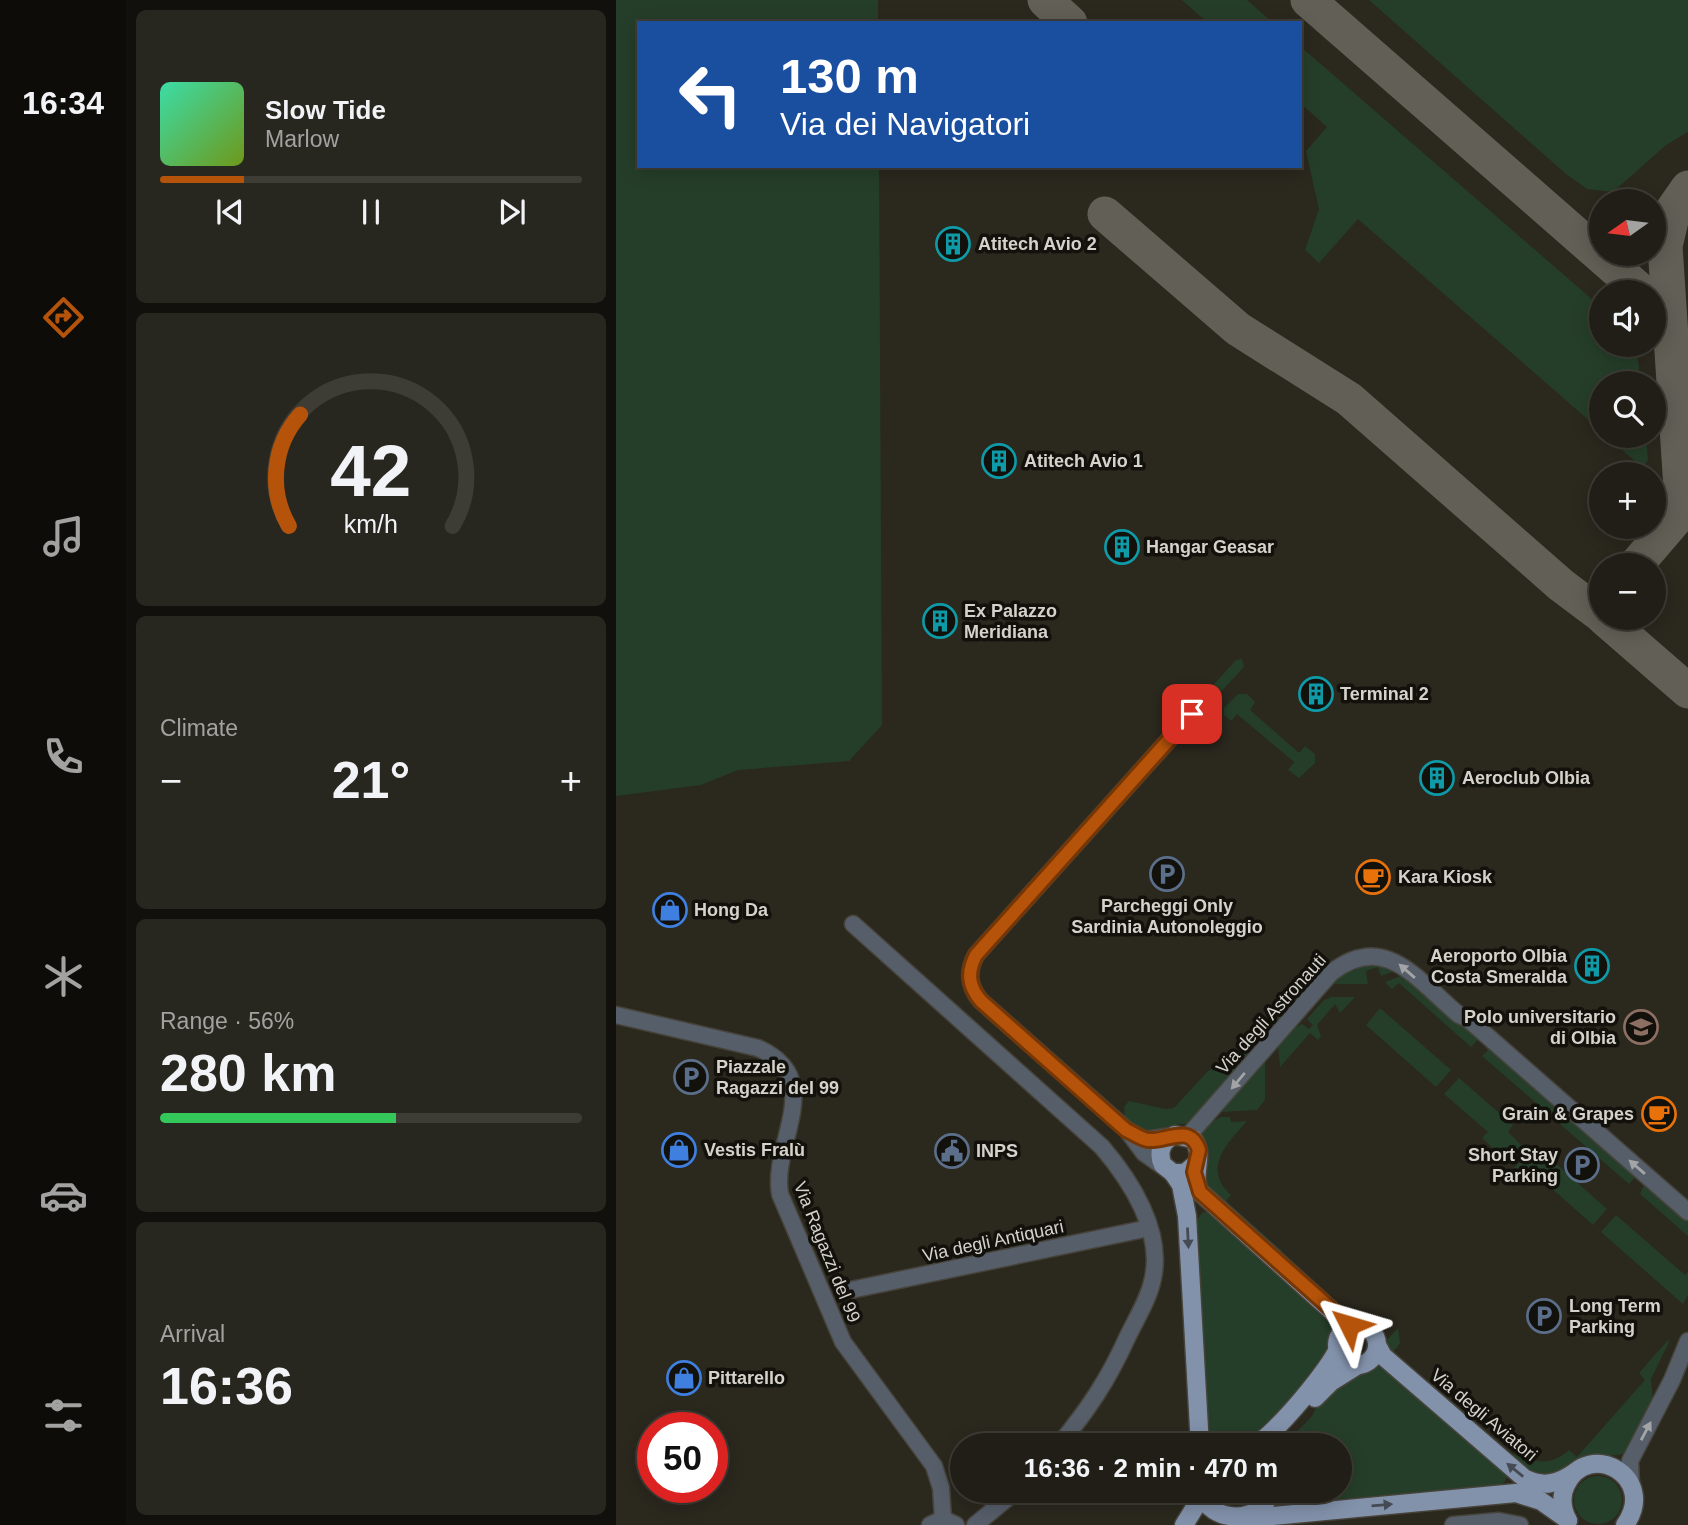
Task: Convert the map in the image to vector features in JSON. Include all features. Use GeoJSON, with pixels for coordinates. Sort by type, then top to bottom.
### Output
{"type":"FeatureCollection","features":[{"type":"Feature","properties":{"kind":"main road"},"geometry":{"type":"LineString","coordinates":[[1199,1433],[1187,1216],[1181,1185],[1160,1153],[1163,1143],[1179,1136],[1197,1144],[1195,1178],[1204,1198],[1346,1323],[1369,1329],[1377,1345],[1374,1357],[1358,1365],[1317,1395],[1285,1433]]}},
{"type":"Feature","properties":{"kind":"main road"},"geometry":{"type":"LineString","coordinates":[[1170,1171],[1185,1173],[1197,1163]]}},
{"type":"Feature","properties":{"kind":"main road"},"geometry":{"type":"LineString","coordinates":[[1270,1433],[1319,1378],[1338,1348],[1343,1331],[1353,1326]]}},
{"type":"Feature","properties":{"kind":"main road","name":"Via degli Aviatori"},"geometry":{"type":"LineString","coordinates":[[1377,1345],[1383,1356],[1524,1478],[1538,1484],[1552,1484],[1595,1463],[1606,1464],[1625,1475],[1631,1484]]}},
{"type":"Feature","properties":{"kind":"main road"},"geometry":{"type":"LineString","coordinates":[[1338,1348],[1342,1359],[1358,1365]]}},
{"type":"Feature","properties":{"kind":"main road"},"geometry":{"type":"LineString","coordinates":[[1570,1522],[1563,1511],[1563,1490],[1575,1472]]}},
{"type":"Feature","properties":{"kind":"main road"},"geometry":{"type":"LineString","coordinates":[[1625,1525],[1635,1505],[1631,1484]]}},
{"type":"Feature","properties":{"kind":"main road"},"geometry":{"type":"LineString","coordinates":[[1206,1503],[1210,1510],[1228,1521],[1516,1493],[1542,1501],[1570,1522]]}},
{"type":"Feature","properties":{"kind":"main road"},"geometry":{"type":"LineString","coordinates":[[1184,1525],[1197,1503]]}},
{"type":"Feature","properties":{"kind":"main road"},"geometry":{"type":"LineString","coordinates":[[1228,1521],[1263,1508],[1265,1503]]}},
{"type":"Feature","properties":{"kind":"street"},"geometry":{"type":"LineString","coordinates":[[1170,1171],[1144,1153],[1126,1130],[981,1001],[970,984],[970,969],[976,955],[1192,714]]}},
{"type":"Feature","properties":{"kind":"street"},"geometry":{"type":"LineString","coordinates":[[853,924],[1102,1147],[1126,1177],[1149,1228],[1154,1271],[1149,1292],[1095,1401],[1069,1433]]}},
{"type":"Feature","properties":{"kind":"street","name":"Via degli Astronauti"},"geometry":{"type":"LineString","coordinates":[[1179,1136],[1331,973],[1353,959],[1381,956],[1398,963],[1459,1015],[1468,1019],[1688,1212]]}},
{"type":"Feature","properties":{"kind":"street","name":"Via Ragazzi del 99"},"geometry":{"type":"LineString","coordinates":[[616,1015],[758,1048],[775,1057],[787,1070],[794,1098],[779,1171],[780,1194],[843,1342],[934,1466],[942,1488],[943,1523]]}},
{"type":"Feature","properties":{"kind":"street"},"geometry":{"type":"LineString","coordinates":[[1126,1130],[1145,1140],[1179,1136]]}},
{"type":"Feature","properties":{"kind":"street","name":"Via degli Antiquari"},"geometry":{"type":"LineString","coordinates":[[846,1292],[1149,1228]]}},
{"type":"Feature","properties":{"kind":"street"},"geometry":{"type":"LineString","coordinates":[[1631,1484],[1630,1461],[1672,1380],[1688,1341]]}},
{"type":"Feature","properties":{"kind":"street"},"geometry":{"type":"LineString","coordinates":[[975,1525],[1002,1503]]}},
{"type":"Feature","properties":{"kind":"street"},"geometry":{"type":"LineString","coordinates":[[1452,1525],[1499,1521],[1520,1525]]}},
{"type":"Feature","properties":{"kind":"green space"},"geometry":{"type":"Polygon","coordinates":[[[616,0],[878,0],[878,21],[637,21],[637,168],[879,168],[882,725],[849,761],[738,770],[701,785],[616,796],[616,0]]]}},
{"type":"Feature","properties":{"kind":"green space"},"geometry":{"type":"Polygon","coordinates":[[[1182,0],[1247,0],[1271,21],[1206,21],[1182,0]]]}},
{"type":"Feature","properties":{"kind":"green space"},"geometry":{"type":"Polygon","coordinates":[[[1369,0],[1688,0],[1688,132],[1666,145],[1616,189],[1587,189],[1566,174],[1369,0]]]}},
{"type":"Feature","properties":{"kind":"green space"},"geometry":{"type":"Polygon","coordinates":[[[1302,48],[1589,297],[1589,357],[1638,357],[1639,371],[1589,371],[1589,421],[1358,219],[1319,263],[1305,250],[1319,209],[1306,151],[1327,127],[1302,105],[1302,48]]]}},
{"type":"Feature","properties":{"kind":"green space"},"geometry":{"type":"Polygon","coordinates":[[[1620,448],[1647,448],[1647,462],[1636,462],[1620,448]]]}},
{"type":"Feature","properties":{"kind":"green space"},"geometry":{"type":"Polygon","coordinates":[[[1242,659],[1244,667],[1215,698],[1207,698],[1208,691],[1236,660],[1242,659]]]}},
{"type":"Feature","properties":{"kind":"green space"},"geometry":{"type":"Polygon","coordinates":[[[1238,694],[1247,694],[1255,702],[1250,710],[1299,753],[1305,746],[1315,754],[1315,763],[1299,778],[1288,770],[1294,762],[1237,714],[1231,721],[1224,715],[1224,708],[1238,694]]]}},
{"type":"Feature","properties":{"kind":"green space"},"geometry":{"type":"Polygon","coordinates":[[[1369,961],[1398,970],[1381,976],[1378,967],[1366,971],[1368,984],[1336,984],[1333,981],[1340,974],[1369,961]]]}},
{"type":"Feature","properties":{"kind":"green space"},"geometry":{"type":"Polygon","coordinates":[[[1406,974],[1480,1037],[1471,1047],[1399,983],[1392,989],[1385,982],[1406,974]]]}},
{"type":"Feature","properties":{"kind":"green space"},"geometry":{"type":"Polygon","coordinates":[[[1331,997],[1355,997],[1340,1013],[1335,1004],[1317,1025],[1321,1036],[1318,1040],[1310,1033],[1280,1067],[1278,1045],[1291,1032],[1289,1030],[1302,1024],[1309,1029],[1313,1025],[1307,1019],[1323,1001],[1331,997]]]}},
{"type":"Feature","properties":{"kind":"green space"},"geometry":{"type":"Polygon","coordinates":[[[1380,1008],[1451,1070],[1436,1087],[1366,1025],[1380,1008]]]}},
{"type":"Feature","properties":{"kind":"green space"},"geometry":{"type":"Polygon","coordinates":[[[1255,1039],[1253,1055],[1191,1124],[1144,1134],[1125,1118],[1124,1107],[1129,1101],[1165,1109],[1174,1108],[1207,1072],[1235,1053],[1240,1057],[1255,1039]]]}},
{"type":"Feature","properties":{"kind":"green space"},"geometry":{"type":"Polygon","coordinates":[[[1487,1044],[1560,1107],[1551,1116],[1482,1056],[1488,1050],[1485,1047],[1487,1044]]]}},
{"type":"Feature","properties":{"kind":"green space"},"geometry":{"type":"Polygon","coordinates":[[[1265,1063],[1265,1100],[1257,1110],[1221,1112],[1260,1064],[1265,1063]]]}},
{"type":"Feature","properties":{"kind":"green space"},"geometry":{"type":"Polygon","coordinates":[[[1459,1078],[1513,1125],[1508,1132],[1524,1148],[1510,1164],[1482,1138],[1488,1132],[1444,1094],[1459,1078]]]}},
{"type":"Feature","properties":{"kind":"green space"},"geometry":{"type":"Polygon","coordinates":[[[1564,1111],[1637,1175],[1629,1184],[1560,1124],[1565,1118],[1562,1114],[1564,1111]]]}},
{"type":"Feature","properties":{"kind":"green space"},"geometry":{"type":"Polygon","coordinates":[[[1221,1117],[1230,1117],[1231,1122],[1247,1121],[1226,1147],[1218,1166],[1222,1185],[1231,1195],[1226,1201],[1282,1251],[1274,1253],[1208,1195],[1200,1177],[1209,1157],[1200,1128],[1221,1117]]]}},
{"type":"Feature","properties":{"kind":"green space"},"geometry":{"type":"Polygon","coordinates":[[[1535,1145],[1607,1209],[1593,1225],[1531,1170],[1524,1177],[1514,1168],[1535,1145]]]}},
{"type":"Feature","properties":{"kind":"green space"},"geometry":{"type":"Polygon","coordinates":[[[1645,1182],[1688,1220],[1688,1236],[1640,1194],[1645,1182]]]}},
{"type":"Feature","properties":{"kind":"green space"},"geometry":{"type":"Polygon","coordinates":[[[1203,1212],[1215,1213],[1339,1325],[1329,1340],[1329,1350],[1294,1398],[1273,1421],[1256,1433],[1205,1433],[1195,1222],[1203,1212]]]}},
{"type":"Feature","properties":{"kind":"green space"},"geometry":{"type":"Polygon","coordinates":[[[1616,1215],[1685,1275],[1688,1272],[1688,1295],[1683,1304],[1601,1232],[1616,1215]]]}},
{"type":"Feature","properties":{"kind":"green space"},"geometry":{"type":"Polygon","coordinates":[[[1398,1328],[1400,1343],[1393,1352],[1513,1456],[1518,1451],[1537,1461],[1550,1461],[1569,1450],[1577,1457],[1645,1380],[1639,1373],[1668,1340],[1669,1342],[1651,1379],[1653,1401],[1626,1452],[1585,1456],[1569,1464],[1554,1477],[1537,1478],[1393,1356],[1386,1341],[1398,1328]]]}},
{"type":"Feature","properties":{"kind":"green space"},"geometry":{"type":"Polygon","coordinates":[[[1378,1358],[1506,1470],[1507,1478],[1501,1486],[1352,1498],[1352,1433],[1296,1433],[1312,1416],[1319,1403],[1357,1371],[1378,1358]]]}},
{"type":"Feature","properties":{"kind":"green space"},"geometry":{"type":"Polygon","coordinates":[[[1598,1476],[1615,1483],[1622,1500],[1615,1517],[1598,1524],[1581,1517],[1574,1500],[1581,1483],[1598,1476]]]}},
{"type":"Feature","properties":{"kind":"taxiway"},"geometry":{"type":"LineString","coordinates":[[1045,0],[1068,21]]}},
{"type":"Feature","properties":{"kind":"taxiway"},"geometry":{"type":"LineString","coordinates":[[1308,0],[1628,280]]}},
{"type":"Feature","properties":{"kind":"taxiway"},"geometry":{"type":"LineString","coordinates":[[1646,553],[1678,516],[1682,503],[1665,246],[1674,208],[1688,188]]}},
{"type":"Feature","properties":{"kind":"taxiway"},"geometry":{"type":"LineString","coordinates":[[1105,214],[1238,329],[1349,399],[1561,585],[1589,606]]}},
{"type":"Feature","properties":{"kind":"taxiway"},"geometry":{"type":"LineString","coordinates":[[1618,630],[1688,691]]}},
{"type":"Feature","properties":{"kind":"place","name":"Atitech Avio 2"},"geometry":{"type":"Point","coordinates":[953,244]}},
{"type":"Feature","properties":{"kind":"place","name":"Atitech Avio 1"},"geometry":{"type":"Point","coordinates":[999,461]}},
{"type":"Feature","properties":{"kind":"place","name":"Hangar Geasar"},"geometry":{"type":"Point","coordinates":[1122,547]}},
{"type":"Feature","properties":{"kind":"place","name":"Ex Palazzo Meridiana"},"geometry":{"type":"Point","coordinates":[940,621]}},
{"type":"Feature","properties":{"kind":"place","name":"Terminal 2"},"geometry":{"type":"Point","coordinates":[1316,694]}},
{"type":"Feature","properties":{"kind":"place","name":"Aeroclub Olbia"},"geometry":{"type":"Point","coordinates":[1437,778]}},
{"type":"Feature","properties":{"kind":"place","name":"Parcheggi Only Sardinia Autonoleggio"},"geometry":{"type":"Point","coordinates":[1167,874]}},
{"type":"Feature","properties":{"kind":"place","name":"Kara Kiosk"},"geometry":{"type":"Point","coordinates":[1373,877]}},
{"type":"Feature","properties":{"kind":"place","name":"Hong Da"},"geometry":{"type":"Point","coordinates":[670,910]}},
{"type":"Feature","properties":{"kind":"place","name":"Aeroporto Olbia Costa Smeralda"},"geometry":{"type":"Point","coordinates":[1592,966]}},
{"type":"Feature","properties":{"kind":"place","name":"Polo universitario di Olbia"},"geometry":{"type":"Point","coordinates":[1641,1027]}},
{"type":"Feature","properties":{"kind":"place","name":"Piazzale Ragazzi del 99"},"geometry":{"type":"Point","coordinates":[691,1077]}},
{"type":"Feature","properties":{"kind":"place","name":"Grain & Grapes"},"geometry":{"type":"Point","coordinates":[1659,1114]}},
{"type":"Feature","properties":{"kind":"place","name":"Vestis Fralù"},"geometry":{"type":"Point","coordinates":[679,1150]}},
{"type":"Feature","properties":{"kind":"place","name":"INPS"},"geometry":{"type":"Point","coordinates":[952,1151]}},
{"type":"Feature","properties":{"kind":"place","name":"Short Stay Parking"},"geometry":{"type":"Point","coordinates":[1582,1165]}},
{"type":"Feature","properties":{"kind":"place","name":"Long Term Parking"},"geometry":{"type":"Point","coordinates":[1544,1316]}},
{"type":"Feature","properties":{"kind":"place","name":"Pittarello"},"geometry":{"type":"Point","coordinates":[684,1378]}},
{"type":"Feature","properties":{"kind":"route"},"geometry":{"type":"LineString","coordinates":[[1192,714],[976,955],[970,969],[970,984],[981,1001],[1126,1130],[1145,1140],[1182,1134],[1193,1139],[1199,1150],[1194,1172],[1196,1186],[1204,1198],[1349,1325]]}}]}
